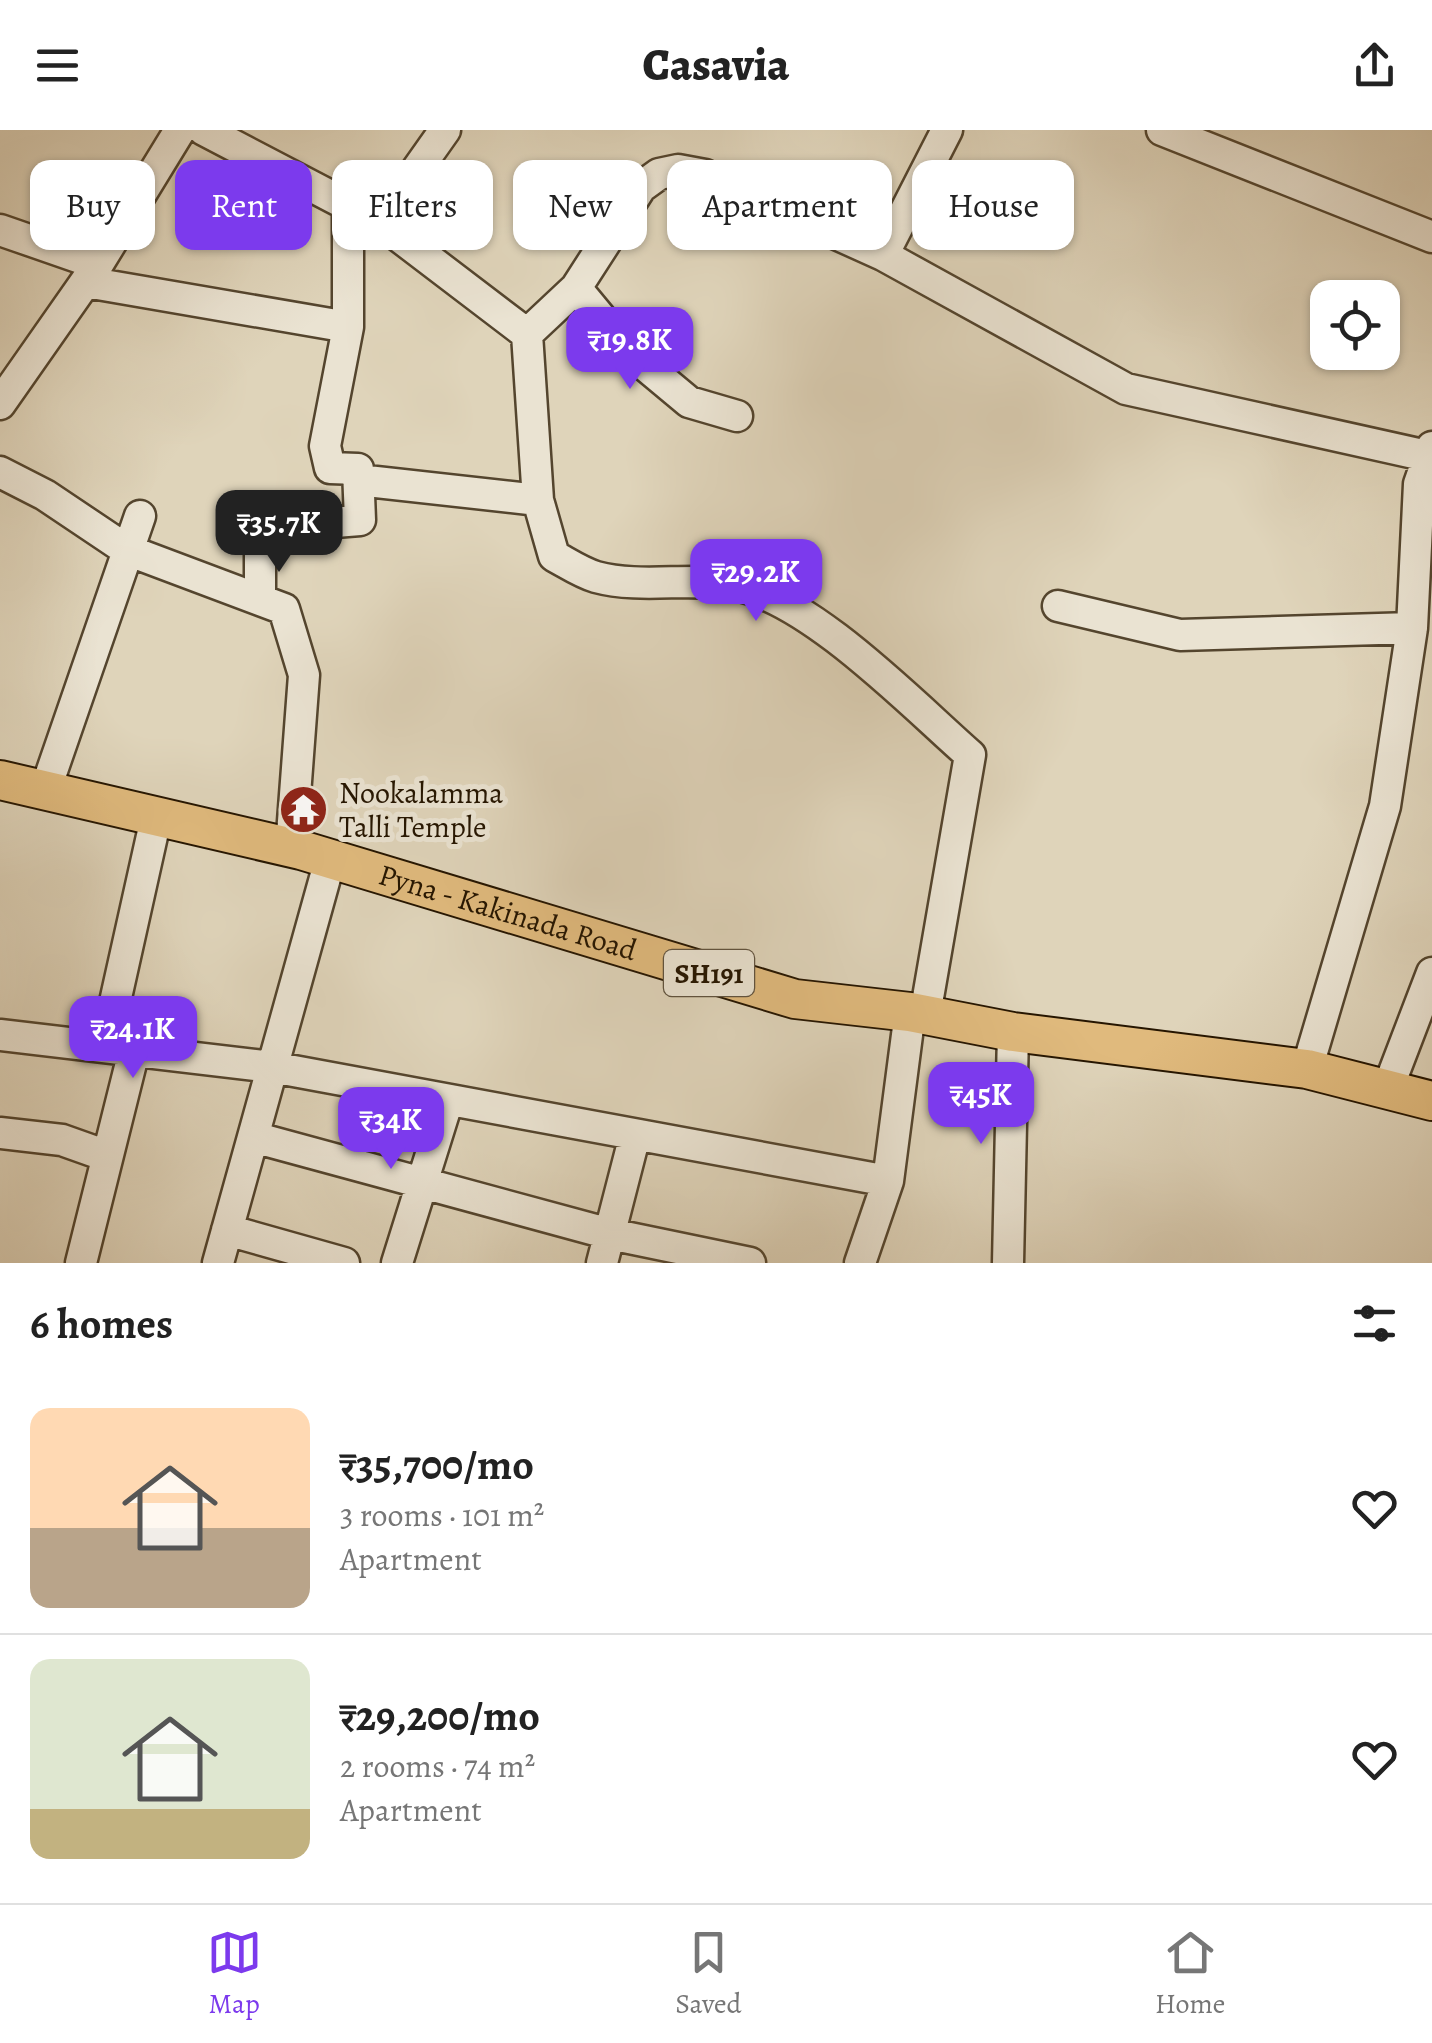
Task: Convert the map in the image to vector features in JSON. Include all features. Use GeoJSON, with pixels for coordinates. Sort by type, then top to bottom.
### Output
{"type":"FeatureCollection","features":[{"type":"Feature","properties":{"kind":"main road","name":"Pyna - Kakinada Road"},"geometry":{"type":"LineString","coordinates":[[0,780],[292,848],[795,999],[918,1013],[1013,1032],[1307,1069],[1432,1102]]}},
{"type":"Feature","properties":{"kind":"street"},"geometry":{"type":"LineString","coordinates":[[0,404],[92,273],[180,130]]}},
{"type":"Feature","properties":{"kind":"street"},"geometry":{"type":"LineString","coordinates":[[204,130],[332,198]]}},
{"type":"Feature","properties":{"kind":"street"},"geometry":{"type":"LineString","coordinates":[[424,160],[445,130]]}},
{"type":"Feature","properties":{"kind":"street"},"geometry":{"type":"LineString","coordinates":[[883,255],[947,130]]}},
{"type":"Feature","properties":{"kind":"street"},"geometry":{"type":"LineString","coordinates":[[1162,130],[1432,237]]}},
{"type":"Feature","properties":{"kind":"street"},"geometry":{"type":"LineString","coordinates":[[527,334],[576,288],[641,187],[659,174],[678,170],[705,174],[883,255],[1126,389],[1430,454],[1419,484],[1412,628],[1385,806],[1307,1069]]}},
{"type":"Feature","properties":{"kind":"street"},"geometry":{"type":"LineString","coordinates":[[0,230],[92,273],[348,326]]}},
{"type":"Feature","properties":{"kind":"street"},"geometry":{"type":"LineString","coordinates":[[260,600],[260,528],[360,520],[358,469],[330,468],[324,446],[348,326],[348,250]]}},
{"type":"Feature","properties":{"kind":"street"},"geometry":{"type":"LineString","coordinates":[[417,250],[527,334],[538,500],[554,556],[594,576],[629,582],[735,584],[772,598],[832,634],[970,755],[888,1181],[860,1263]]}},
{"type":"Feature","properties":{"kind":"street"},"geometry":{"type":"LineString","coordinates":[[576,288],[629,352],[689,402],[737,416]]}},
{"type":"Feature","properties":{"kind":"street"},"geometry":{"type":"LineString","coordinates":[[0,472],[45,495],[127,550],[284,609],[304,675],[292,848]]}},
{"type":"Feature","properties":{"kind":"street"},"geometry":{"type":"LineString","coordinates":[[358,480],[538,500]]}},
{"type":"Feature","properties":{"kind":"street"},"geometry":{"type":"LineString","coordinates":[[46,791],[140,516]]}},
{"type":"Feature","properties":{"kind":"street"},"geometry":{"type":"LineString","coordinates":[[1058,606],[1180,635],[1412,628]]}},
{"type":"Feature","properties":{"kind":"street"},"geometry":{"type":"LineString","coordinates":[[80,1263],[107,1156],[119,1049],[156,818]]}},
{"type":"Feature","properties":{"kind":"street"},"geometry":{"type":"LineString","coordinates":[[218,1263],[330,860]]}},
{"type":"Feature","properties":{"kind":"street"},"geometry":{"type":"LineString","coordinates":[[1388,1088],[1432,973]]}},
{"type":"Feature","properties":{"kind":"street"},"geometry":{"type":"LineString","coordinates":[[1008,1263],[1013,1032]]}},
{"type":"Feature","properties":{"kind":"street"},"geometry":{"type":"LineString","coordinates":[[0,1035],[272,1068],[888,1181]]}},
{"type":"Feature","properties":{"kind":"street"},"geometry":{"type":"LineString","coordinates":[[397,1263],[448,1100]]}},
{"type":"Feature","properties":{"kind":"street"},"geometry":{"type":"LineString","coordinates":[[0,1133],[62,1140],[107,1156]]}},
{"type":"Feature","properties":{"kind":"street"},"geometry":{"type":"LineString","coordinates":[[606,1248],[636,1134]]}},
{"type":"Feature","properties":{"kind":"street"},"geometry":{"type":"LineString","coordinates":[[253,1137],[420,1182],[606,1248],[750,1263]]}},
{"type":"Feature","properties":{"kind":"street"},"geometry":{"type":"LineString","coordinates":[[227,1230],[344,1263]]}},
{"type":"Feature","properties":{"kind":"place","name":"Nookalamma Talli Temple"},"geometry":{"type":"Point","coordinates":[304,810]}}]}
